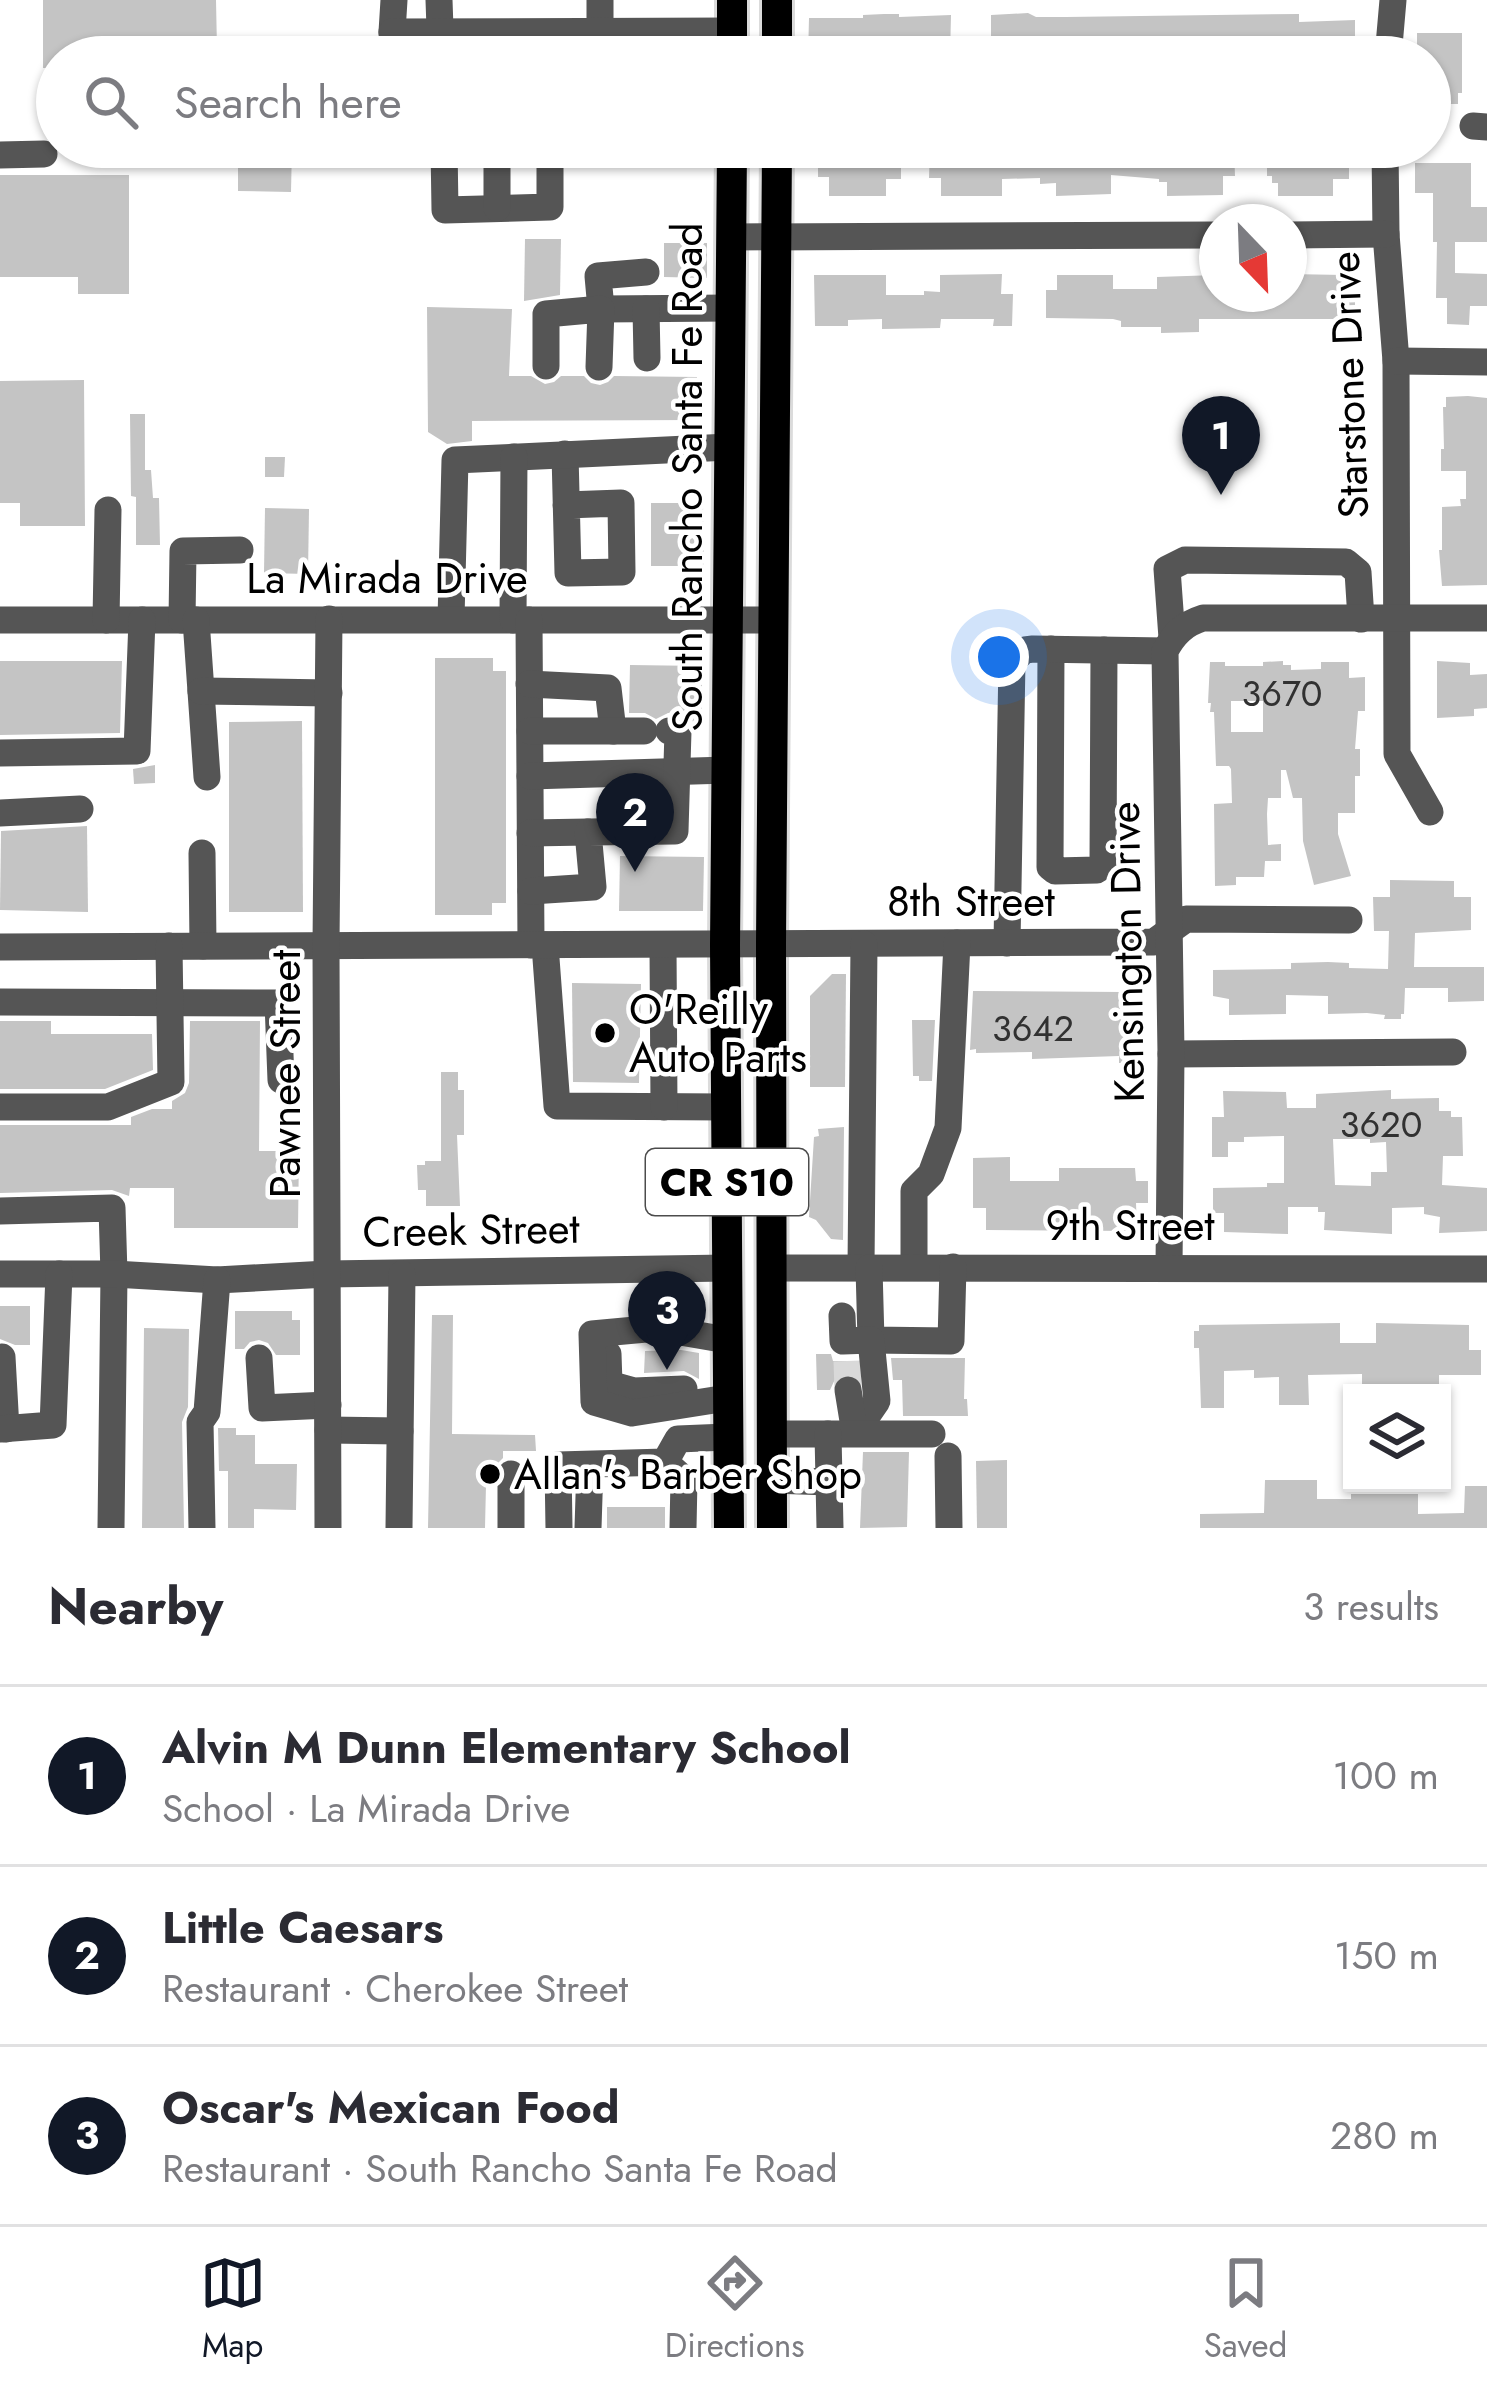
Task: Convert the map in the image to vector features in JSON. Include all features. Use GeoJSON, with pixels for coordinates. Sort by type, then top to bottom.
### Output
{"type":"FeatureCollection","features":[{"type":"Feature","properties":{"kind":"main road"},"geometry":{"type":"LineString","coordinates":[[777,0],[777,36]]}},
{"type":"Feature","properties":{"kind":"main road","name":"South Rancho Santa Fe Road"},"geometry":{"type":"LineString","coordinates":[[729,1528],[725,945],[732,168]]}},
{"type":"Feature","properties":{"kind":"main road","name":"South Rancho Santa Fe Road"},"geometry":{"type":"LineString","coordinates":[[772,1528],[777,168]]}},
{"type":"Feature","properties":{"kind":"street"},"geometry":{"type":"LineString","coordinates":[[392,36],[394,0]]}},
{"type":"Feature","properties":{"kind":"street"},"geometry":{"type":"LineString","coordinates":[[439,0],[440,36]]}},
{"type":"Feature","properties":{"kind":"street"},"geometry":{"type":"LineString","coordinates":[[600,0],[600,31]]}},
{"type":"Feature","properties":{"kind":"street"},"geometry":{"type":"LineString","coordinates":[[1390,36],[1393,0]]}},
{"type":"Feature","properties":{"kind":"street"},"geometry":{"type":"LineString","coordinates":[[580,36],[600,31],[732,29]]}},
{"type":"Feature","properties":{"kind":"street"},"geometry":{"type":"LineString","coordinates":[[0,155],[36,154]]}},
{"type":"Feature","properties":{"kind":"street"},"geometry":{"type":"LineString","coordinates":[[445,168],[446,210],[550,207],[550,168]]}},
{"type":"Feature","properties":{"kind":"street"},"geometry":{"type":"LineString","coordinates":[[497,168],[497,208]]}},
{"type":"Feature","properties":{"kind":"street","name":"Starstone Drive"},"geometry":{"type":"LineString","coordinates":[[1385,168],[1396,361],[1397,754],[1430,812]]}},
{"type":"Feature","properties":{"kind":"street"},"geometry":{"type":"LineString","coordinates":[[1307,235],[1386,234]]}},
{"type":"Feature","properties":{"kind":"street"},"geometry":{"type":"LineString","coordinates":[[732,237],[1199,235]]}},
{"type":"Feature","properties":{"kind":"street"},"geometry":{"type":"LineString","coordinates":[[599,367],[598,276],[646,272]]}},
{"type":"Feature","properties":{"kind":"street"},"geometry":{"type":"LineString","coordinates":[[546,366],[547,314],[730,308]]}},
{"type":"Feature","properties":{"kind":"street"},"geometry":{"type":"LineString","coordinates":[[646,309],[647,358]]}},
{"type":"Feature","properties":{"kind":"street"},"geometry":{"type":"LineString","coordinates":[[1396,361],[1487,362]]}},
{"type":"Feature","properties":{"kind":"street"},"geometry":{"type":"LineString","coordinates":[[451,620],[454,460],[729,447]]}},
{"type":"Feature","properties":{"kind":"street"},"geometry":{"type":"LineString","coordinates":[[565,454],[570,620]]}},
{"type":"Feature","properties":{"kind":"street"},"geometry":{"type":"LineString","coordinates":[[514,457],[521,620],[530,684],[531,891],[556,1106],[726,1107]]}},
{"type":"Feature","properties":{"kind":"street"},"geometry":{"type":"LineString","coordinates":[[566,505],[621,503],[622,572],[568,573]]}},
{"type":"Feature","properties":{"kind":"street"},"geometry":{"type":"LineString","coordinates":[[106,620],[109,510]]}},
{"type":"Feature","properties":{"kind":"street"},"geometry":{"type":"LineString","coordinates":[[207,777],[183,550],[240,550]]}},
{"type":"Feature","properties":{"kind":"street","name":"Kensington Drive"},"geometry":{"type":"LineString","coordinates":[[1169,1267],[1167,569],[1185,560],[1346,562],[1358,572],[1361,619]]}},
{"type":"Feature","properties":{"kind":"street"},"geometry":{"type":"LineString","coordinates":[[1007,943],[1010,669],[1024,650],[1168,644],[1188,623],[1203,618],[1487,618]]}},
{"type":"Feature","properties":{"kind":"street","name":"La Mirada Drive"},"geometry":{"type":"LineString","coordinates":[[0,620],[774,620]]}},
{"type":"Feature","properties":{"kind":"street"},"geometry":{"type":"LineString","coordinates":[[0,753],[137,751],[142,620]]}},
{"type":"Feature","properties":{"kind":"street","name":"Pawnee Street"},"geometry":{"type":"LineString","coordinates":[[328,1528],[329,620]]}},
{"type":"Feature","properties":{"kind":"street"},"geometry":{"type":"LineString","coordinates":[[1051,649],[1052,870],[1101,868],[1104,650]]}},
{"type":"Feature","properties":{"kind":"street"},"geometry":{"type":"LineString","coordinates":[[530,684],[608,688],[613,731]]}},
{"type":"Feature","properties":{"kind":"street"},"geometry":{"type":"LineString","coordinates":[[201,691],[329,693]]}},
{"type":"Feature","properties":{"kind":"street"},"geometry":{"type":"LineString","coordinates":[[530,731],[678,731],[675,831],[530,833]]}},
{"type":"Feature","properties":{"kind":"street"},"geometry":{"type":"LineString","coordinates":[[530,776],[727,770]]}},
{"type":"Feature","properties":{"kind":"street"},"geometry":{"type":"LineString","coordinates":[[0,813],[80,809]]}},
{"type":"Feature","properties":{"kind":"street"},"geometry":{"type":"LineString","coordinates":[[531,891],[593,887],[588,832]]}},
{"type":"Feature","properties":{"kind":"street"},"geometry":{"type":"LineString","coordinates":[[1008,832],[1050,832]]}},
{"type":"Feature","properties":{"kind":"street"},"geometry":{"type":"LineString","coordinates":[[202,853],[203,946]]}},
{"type":"Feature","properties":{"kind":"street","name":"8th Street"},"geometry":{"type":"LineString","coordinates":[[0,947],[1154,942],[1186,919],[1349,920]]}},
{"type":"Feature","properties":{"kind":"street"},"geometry":{"type":"LineString","coordinates":[[914,1267],[914,1191],[931,1174],[948,1128],[957,943]]}},
{"type":"Feature","properties":{"kind":"street"},"geometry":{"type":"LineString","coordinates":[[663,944],[664,1107]]}},
{"type":"Feature","properties":{"kind":"street"},"geometry":{"type":"LineString","coordinates":[[841,1433],[878,1401],[851,1339],[865,1267],[864,944]]}},
{"type":"Feature","properties":{"kind":"street"},"geometry":{"type":"LineString","coordinates":[[0,1107],[108,1107],[171,1082],[170,946]]}},
{"type":"Feature","properties":{"kind":"street"},"geometry":{"type":"LineString","coordinates":[[0,1002],[278,1003],[280,1079]]}},
{"type":"Feature","properties":{"kind":"street"},"geometry":{"type":"LineString","coordinates":[[1171,1054],[1453,1052]]}},
{"type":"Feature","properties":{"kind":"street"},"geometry":{"type":"LineString","coordinates":[[0,1211],[112,1208],[111,1528]]}},
{"type":"Feature","properties":{"kind":"street","name":"Creek Street"},"geometry":{"type":"LineString","coordinates":[[0,1274],[217,1280],[728,1268]]}},
{"type":"Feature","properties":{"kind":"street","name":"9th Street"},"geometry":{"type":"LineString","coordinates":[[773,1268],[1487,1269]]}},
{"type":"Feature","properties":{"kind":"street"},"geometry":{"type":"LineString","coordinates":[[851,1339],[951,1341],[953,1268]]}},
{"type":"Feature","properties":{"kind":"street"},"geometry":{"type":"LineString","coordinates":[[2,1357],[3,1429],[53,1425],[59,1274]]}},
{"type":"Feature","properties":{"kind":"street"},"geometry":{"type":"LineString","coordinates":[[399,1528],[402,1274]]}},
{"type":"Feature","properties":{"kind":"street"},"geometry":{"type":"LineString","coordinates":[[202,1528],[200,1422],[207,1412],[217,1280]]}},
{"type":"Feature","properties":{"kind":"street"},"geometry":{"type":"LineString","coordinates":[[727,1340],[657,1328],[632,1330],[608,1351],[609,1384],[634,1391],[685,1390],[694,1403],[727,1398]]}},
{"type":"Feature","properties":{"kind":"street"},"geometry":{"type":"LineString","coordinates":[[259,1358],[262,1408],[400,1431]]}},
{"type":"Feature","properties":{"kind":"street"},"geometry":{"type":"LineString","coordinates":[[830,1528],[829,1482],[848,1390]]}},
{"type":"Feature","properties":{"kind":"street"},"geometry":{"type":"LineString","coordinates":[[772,1433],[841,1433],[940,1445],[949,1528]]}},
{"type":"Feature","properties":{"kind":"street"},"geometry":{"type":"LineString","coordinates":[[665,1462],[678,1439],[727,1437]]}},
{"type":"Feature","properties":{"kind":"street"},"geometry":{"type":"LineString","coordinates":[[559,1528],[558,1465],[665,1462],[684,1479],[682,1528]]}},
{"type":"Feature","properties":{"kind":"street"},"geometry":{"type":"LineString","coordinates":[[588,1528],[590,1465]]}},
{"type":"Feature","properties":{"kind":"street"},"geometry":{"type":"LineString","coordinates":[[511,1474],[511,1528]]}},
{"type":"Feature","properties":{"kind":"street"},"geometry":{"type":"LineString","coordinates":[[772,1480],[829,1482]]}},
{"type":"Feature","properties":{"kind":"building"},"geometry":{"type":"Polygon","coordinates":[[[43,0],[216,0],[217,36],[43,36],[43,0]]]}},
{"type":"Feature","properties":{"kind":"building"},"geometry":{"type":"Polygon","coordinates":[[[1299,14],[1299,22],[1355,20],[1355,36],[991,36],[991,15],[1299,14]]]}},
{"type":"Feature","properties":{"kind":"building"},"geometry":{"type":"Polygon","coordinates":[[[951,15],[950,36],[809,36],[809,18],[951,15]]]}},
{"type":"Feature","properties":{"kind":"building"},"geometry":{"type":"Polygon","coordinates":[[[1462,33],[1458,104],[1451,104],[1451,36],[1417,36],[1462,33]]]}},
{"type":"Feature","properties":{"kind":"building"},"geometry":{"type":"Polygon","coordinates":[[[1471,163],[1471,207],[1487,207],[1487,242],[1455,242],[1455,273],[1487,274],[1487,306],[1470,306],[1469,325],[1447,324],[1447,298],[1436,298],[1433,193],[1415,193],[1415,168],[1471,163]]]}},
{"type":"Feature","properties":{"kind":"building"},"geometry":{"type":"Polygon","coordinates":[[[238,168],[292,168],[291,192],[238,191],[238,168]]]}},
{"type":"Feature","properties":{"kind":"building"},"geometry":{"type":"Polygon","coordinates":[[[818,168],[901,168],[901,179],[886,179],[886,196],[829,196],[829,177],[818,177],[818,168]]]}},
{"type":"Feature","properties":{"kind":"building"},"geometry":{"type":"Polygon","coordinates":[[[929,168],[1235,168],[1235,176],[1223,176],[1223,195],[1167,196],[1167,182],[1159,179],[1111,175],[1111,194],[1056,196],[1056,183],[1040,184],[1040,178],[1002,179],[1002,196],[941,196],[941,178],[929,178],[929,168]]]}},
{"type":"Feature","properties":{"kind":"building"},"geometry":{"type":"Polygon","coordinates":[[[1267,168],[1349,168],[1349,179],[1333,179],[1333,196],[1278,196],[1278,183],[1267,176],[1267,168]]]}},
{"type":"Feature","properties":{"kind":"building"},"geometry":{"type":"Polygon","coordinates":[[[0,175],[129,175],[129,294],[78,294],[78,277],[0,277],[0,175]]]}},
{"type":"Feature","properties":{"kind":"building"},"geometry":{"type":"Polygon","coordinates":[[[525,239],[561,239],[560,295],[524,301],[525,239]]]}},
{"type":"Feature","properties":{"kind":"building"},"geometry":{"type":"Polygon","coordinates":[[[664,243],[707,243],[707,278],[664,277],[664,243]]]}},
{"type":"Feature","properties":{"kind":"building"},"geometry":{"type":"Polygon","coordinates":[[[1002,274],[1001,294],[1013,294],[1012,326],[993,326],[994,319],[941,319],[940,328],[882,329],[882,319],[815,326],[814,275],[886,275],[886,295],[924,295],[924,291],[940,292],[940,275],[1002,274]]]}},
{"type":"Feature","properties":{"kind":"building"},"geometry":{"type":"Polygon","coordinates":[[[1307,274],[1344,275],[1344,294],[1355,294],[1355,319],[1199,319],[1199,332],[1161,333],[1161,327],[1121,327],[1121,321],[1113,319],[1046,318],[1046,290],[1057,290],[1057,275],[1113,275],[1113,289],[1157,289],[1157,277],[1199,276],[1199,312],[1307,312],[1307,274]]]}},
{"type":"Feature","properties":{"kind":"building"},"geometry":{"type":"Polygon","coordinates":[[[427,307],[512,309],[509,376],[531,376],[545,384],[561,376],[584,376],[600,385],[614,376],[697,377],[696,420],[472,421],[472,441],[447,444],[428,432],[427,307]]]}},
{"type":"Feature","properties":{"kind":"building"},"geometry":{"type":"Polygon","coordinates":[[[84,380],[85,526],[20,526],[20,503],[0,503],[0,381],[84,380]]]}},
{"type":"Feature","properties":{"kind":"building"},"geometry":{"type":"Polygon","coordinates":[[[1446,397],[1487,398],[1487,585],[1442,586],[1442,507],[1461,506],[1460,499],[1466,499],[1466,471],[1441,471],[1443,407],[1446,397]]]}},
{"type":"Feature","properties":{"kind":"building"},"geometry":{"type":"Polygon","coordinates":[[[130,414],[145,414],[145,470],[151,470],[153,498],[159,498],[160,545],[136,545],[130,414]]]}},
{"type":"Feature","properties":{"kind":"building"},"geometry":{"type":"Polygon","coordinates":[[[265,457],[285,457],[284,477],[265,477],[265,457]]]}},
{"type":"Feature","properties":{"kind":"building"},"geometry":{"type":"Polygon","coordinates":[[[651,503],[703,503],[704,566],[651,566],[651,503]]]}},
{"type":"Feature","properties":{"kind":"building"},"geometry":{"type":"Polygon","coordinates":[[[265,508],[309,509],[308,574],[264,573],[265,508]]]}},
{"type":"Feature","properties":{"kind":"building"},"geometry":{"type":"Polygon","coordinates":[[[435,658],[493,658],[493,671],[506,671],[506,903],[492,903],[492,915],[435,915],[435,658]]]}},
{"type":"Feature","properties":{"kind":"building"},"geometry":{"type":"Polygon","coordinates":[[[0,661],[122,661],[120,733],[0,735],[0,661]]]}},
{"type":"Feature","properties":{"kind":"building"},"geometry":{"type":"Polygon","coordinates":[[[1283,661],[1291,670],[1321,669],[1321,662],[1349,662],[1349,678],[1365,677],[1365,711],[1358,711],[1355,749],[1360,749],[1360,776],[1355,776],[1355,813],[1338,813],[1338,834],[1351,876],[1314,885],[1303,841],[1302,798],[1293,798],[1286,770],[1281,770],[1281,798],[1268,798],[1267,814],[1268,845],[1281,844],[1281,861],[1265,861],[1264,877],[1236,877],[1236,885],[1215,886],[1214,804],[1232,803],[1231,769],[1216,766],[1214,712],[1208,703],[1210,662],[1263,666],[1263,662],[1283,661]],[[1231,701],[1231,732],[1263,732],[1263,701],[1231,701]]]}},
{"type":"Feature","properties":{"kind":"building"},"geometry":{"type":"Polygon","coordinates":[[[1437,661],[1470,663],[1470,675],[1487,674],[1487,708],[1474,709],[1474,716],[1437,718],[1437,661]]]}},
{"type":"Feature","properties":{"kind":"building"},"geometry":{"type":"Polygon","coordinates":[[[630,665],[702,666],[702,723],[679,713],[656,719],[629,713],[630,665]]]}},
{"type":"Feature","properties":{"kind":"building"},"geometry":{"type":"Polygon","coordinates":[[[302,721],[303,912],[229,912],[229,722],[302,721]]]}},
{"type":"Feature","properties":{"kind":"building"},"geometry":{"type":"Polygon","coordinates":[[[155,765],[155,783],[134,784],[133,769],[155,765]]]}},
{"type":"Feature","properties":{"kind":"building"},"geometry":{"type":"Polygon","coordinates":[[[87,826],[88,912],[0,910],[1,831],[87,826]]]}},
{"type":"Feature","properties":{"kind":"building"},"geometry":{"type":"Polygon","coordinates":[[[620,856],[704,857],[703,911],[619,911],[620,856]]]}},
{"type":"Feature","properties":{"kind":"building"},"geometry":{"type":"Polygon","coordinates":[[[1390,880],[1454,881],[1454,897],[1471,897],[1471,930],[1415,933],[1414,967],[1484,967],[1484,1001],[1448,1002],[1448,988],[1405,988],[1401,1019],[1384,1019],[1385,1015],[1367,1013],[1328,1014],[1328,996],[1286,995],[1286,1014],[1229,1015],[1229,999],[1213,996],[1213,970],[1291,969],[1291,963],[1328,962],[1388,969],[1389,931],[1374,931],[1373,897],[1390,897],[1390,880]]]}},
{"type":"Feature","properties":{"kind":"building"},"geometry":{"type":"Polygon","coordinates":[[[832,974],[846,974],[845,1087],[810,1087],[810,996],[832,974]]]}},
{"type":"Feature","properties":{"kind":"building","name":"O'Reilly Auto Parts"},"geometry":{"type":"Polygon","coordinates":[[[572,983],[641,984],[639,1083],[573,1082],[572,983]]]}},
{"type":"Feature","properties":{"kind":"building"},"geometry":{"type":"Polygon","coordinates":[[[973,991],[1122,992],[1123,1016],[1136,1015],[1137,1063],[1119,1063],[1119,1056],[1032,1059],[1032,1052],[976,1053],[970,1050],[973,991]]]}},
{"type":"Feature","properties":{"kind":"building"},"geometry":{"type":"Polygon","coordinates":[[[912,1020],[935,1020],[932,1081],[913,1076],[912,1020]]]}},
{"type":"Feature","properties":{"kind":"building"},"geometry":{"type":"Polygon","coordinates":[[[0,1021],[51,1021],[51,1034],[152,1034],[153,1070],[105,1089],[0,1089],[0,1021]]]}},
{"type":"Feature","properties":{"kind":"building"},"geometry":{"type":"Polygon","coordinates":[[[190,1021],[260,1021],[259,1151],[299,1151],[298,1228],[174,1228],[174,1188],[130,1188],[129,1196],[112,1190],[0,1193],[0,1125],[131,1125],[131,1117],[152,1109],[172,1109],[172,1101],[185,1093],[189,1083],[190,1021]]]}},
{"type":"Feature","properties":{"kind":"building"},"geometry":{"type":"Polygon","coordinates":[[[441,1072],[458,1072],[458,1090],[464,1090],[464,1135],[457,1135],[460,1206],[426,1206],[426,1190],[418,1190],[417,1165],[441,1161],[441,1072]]]}},
{"type":"Feature","properties":{"kind":"building"},"geometry":{"type":"Polygon","coordinates":[[[1391,1090],[1391,1099],[1439,1098],[1439,1111],[1462,1117],[1463,1156],[1443,1156],[1442,1185],[1487,1188],[1487,1231],[1439,1233],[1440,1217],[1424,1214],[1424,1207],[1392,1208],[1392,1234],[1324,1230],[1325,1212],[1318,1212],[1318,1207],[1288,1207],[1288,1234],[1224,1232],[1224,1213],[1213,1213],[1213,1188],[1284,1183],[1284,1136],[1244,1137],[1244,1142],[1228,1142],[1228,1157],[1212,1157],[1212,1117],[1224,1117],[1223,1091],[1286,1092],[1287,1108],[1316,1108],[1316,1094],[1391,1090]],[[1333,1139],[1335,1185],[1371,1186],[1371,1172],[1387,1172],[1386,1142],[1370,1143],[1370,1139],[1333,1139]]]}},
{"type":"Feature","properties":{"kind":"building"},"geometry":{"type":"Polygon","coordinates":[[[844,1127],[843,1240],[831,1239],[809,1217],[814,1137],[819,1136],[818,1129],[844,1127]]]}},
{"type":"Feature","properties":{"kind":"building"},"geometry":{"type":"Polygon","coordinates":[[[1010,1157],[1010,1181],[1059,1181],[1059,1168],[1135,1168],[1136,1181],[1148,1181],[1148,1203],[1136,1203],[1137,1231],[986,1230],[986,1208],[973,1208],[973,1158],[1010,1157]]]}},
{"type":"Feature","properties":{"kind":"building"},"geometry":{"type":"Polygon","coordinates":[[[0,1306],[30,1306],[30,1345],[0,1339],[0,1306]]]}},
{"type":"Feature","properties":{"kind":"building"},"geometry":{"type":"Polygon","coordinates":[[[235,1311],[292,1311],[292,1320],[300,1320],[300,1355],[276,1355],[268,1343],[259,1340],[235,1349],[235,1311]]]}},
{"type":"Feature","properties":{"kind":"building"},"geometry":{"type":"Polygon","coordinates":[[[432,1315],[453,1315],[452,1434],[535,1435],[536,1451],[503,1451],[493,1485],[486,1485],[485,1528],[428,1528],[432,1315]]]}},
{"type":"Feature","properties":{"kind":"building"},"geometry":{"type":"Polygon","coordinates":[[[1340,1323],[1340,1343],[1376,1343],[1376,1323],[1469,1325],[1469,1350],[1481,1350],[1481,1375],[1439,1375],[1439,1384],[1362,1384],[1362,1374],[1308,1375],[1309,1405],[1279,1405],[1279,1377],[1254,1378],[1254,1370],[1224,1371],[1224,1408],[1201,1408],[1199,1348],[1194,1348],[1194,1331],[1199,1331],[1199,1325],[1340,1323]]]}},
{"type":"Feature","properties":{"kind":"building"},"geometry":{"type":"Polygon","coordinates":[[[144,1328],[189,1329],[188,1407],[182,1422],[184,1528],[142,1528],[144,1328]]]}},
{"type":"Feature","properties":{"kind":"building"},"geometry":{"type":"Polygon","coordinates":[[[645,1351],[699,1353],[699,1379],[684,1371],[644,1373],[645,1351]]]}},
{"type":"Feature","properties":{"kind":"building"},"geometry":{"type":"Polygon","coordinates":[[[816,1354],[831,1354],[833,1361],[855,1361],[856,1374],[844,1373],[836,1377],[830,1390],[817,1390],[816,1354]]]}},
{"type":"Feature","properties":{"kind":"building"},"geometry":{"type":"Polygon","coordinates":[[[891,1358],[965,1358],[968,1416],[903,1416],[902,1380],[893,1380],[891,1358]]]}},
{"type":"Feature","properties":{"kind":"building"},"geometry":{"type":"Polygon","coordinates":[[[218,1428],[255,1435],[255,1464],[297,1464],[296,1510],[254,1509],[254,1528],[228,1528],[228,1471],[219,1471],[218,1428]]]}},
{"type":"Feature","properties":{"kind":"building"},"geometry":{"type":"Polygon","coordinates":[[[863,1452],[909,1452],[907,1527],[860,1528],[863,1452]]]}},
{"type":"Feature","properties":{"kind":"building"},"geometry":{"type":"Polygon","coordinates":[[[1007,1460],[1007,1528],[977,1528],[976,1461],[1007,1460]]]}},
{"type":"Feature","properties":{"kind":"building"},"geometry":{"type":"Polygon","coordinates":[[[1265,1480],[1317,1480],[1317,1499],[1418,1494],[1418,1514],[1464,1513],[1465,1486],[1487,1486],[1487,1528],[1200,1528],[1200,1514],[1264,1513],[1265,1480]]]}},
{"type":"Feature","properties":{"kind":"building"},"geometry":{"type":"Polygon","coordinates":[[[607,1507],[665,1507],[665,1528],[607,1528],[607,1507]]]}},
{"type":"Feature","properties":{"kind":"tunnel"},"geometry":{"type":"LineString","coordinates":[[847,1361],[848,1390]]}},
{"type":"Feature","properties":{"kind":"place","name":"Alvin M Dunn Elementary School"},"geometry":{"type":"Point","coordinates":[1221,495]}},
{"type":"Feature","properties":{"kind":"place","name":"Little Caesars"},"geometry":{"type":"Point","coordinates":[635,872]}},
{"type":"Feature","properties":{"kind":"place","name":"O'Reilly Auto Parts"},"geometry":{"type":"Point","coordinates":[605,1033]}},
{"type":"Feature","properties":{"kind":"place","name":"Oscar's Mexican Food"},"geometry":{"type":"Point","coordinates":[667,1370]}},
{"type":"Feature","properties":{"kind":"place","name":"Allan's Barber Shop"},"geometry":{"type":"Point","coordinates":[490,1474]}}]}
